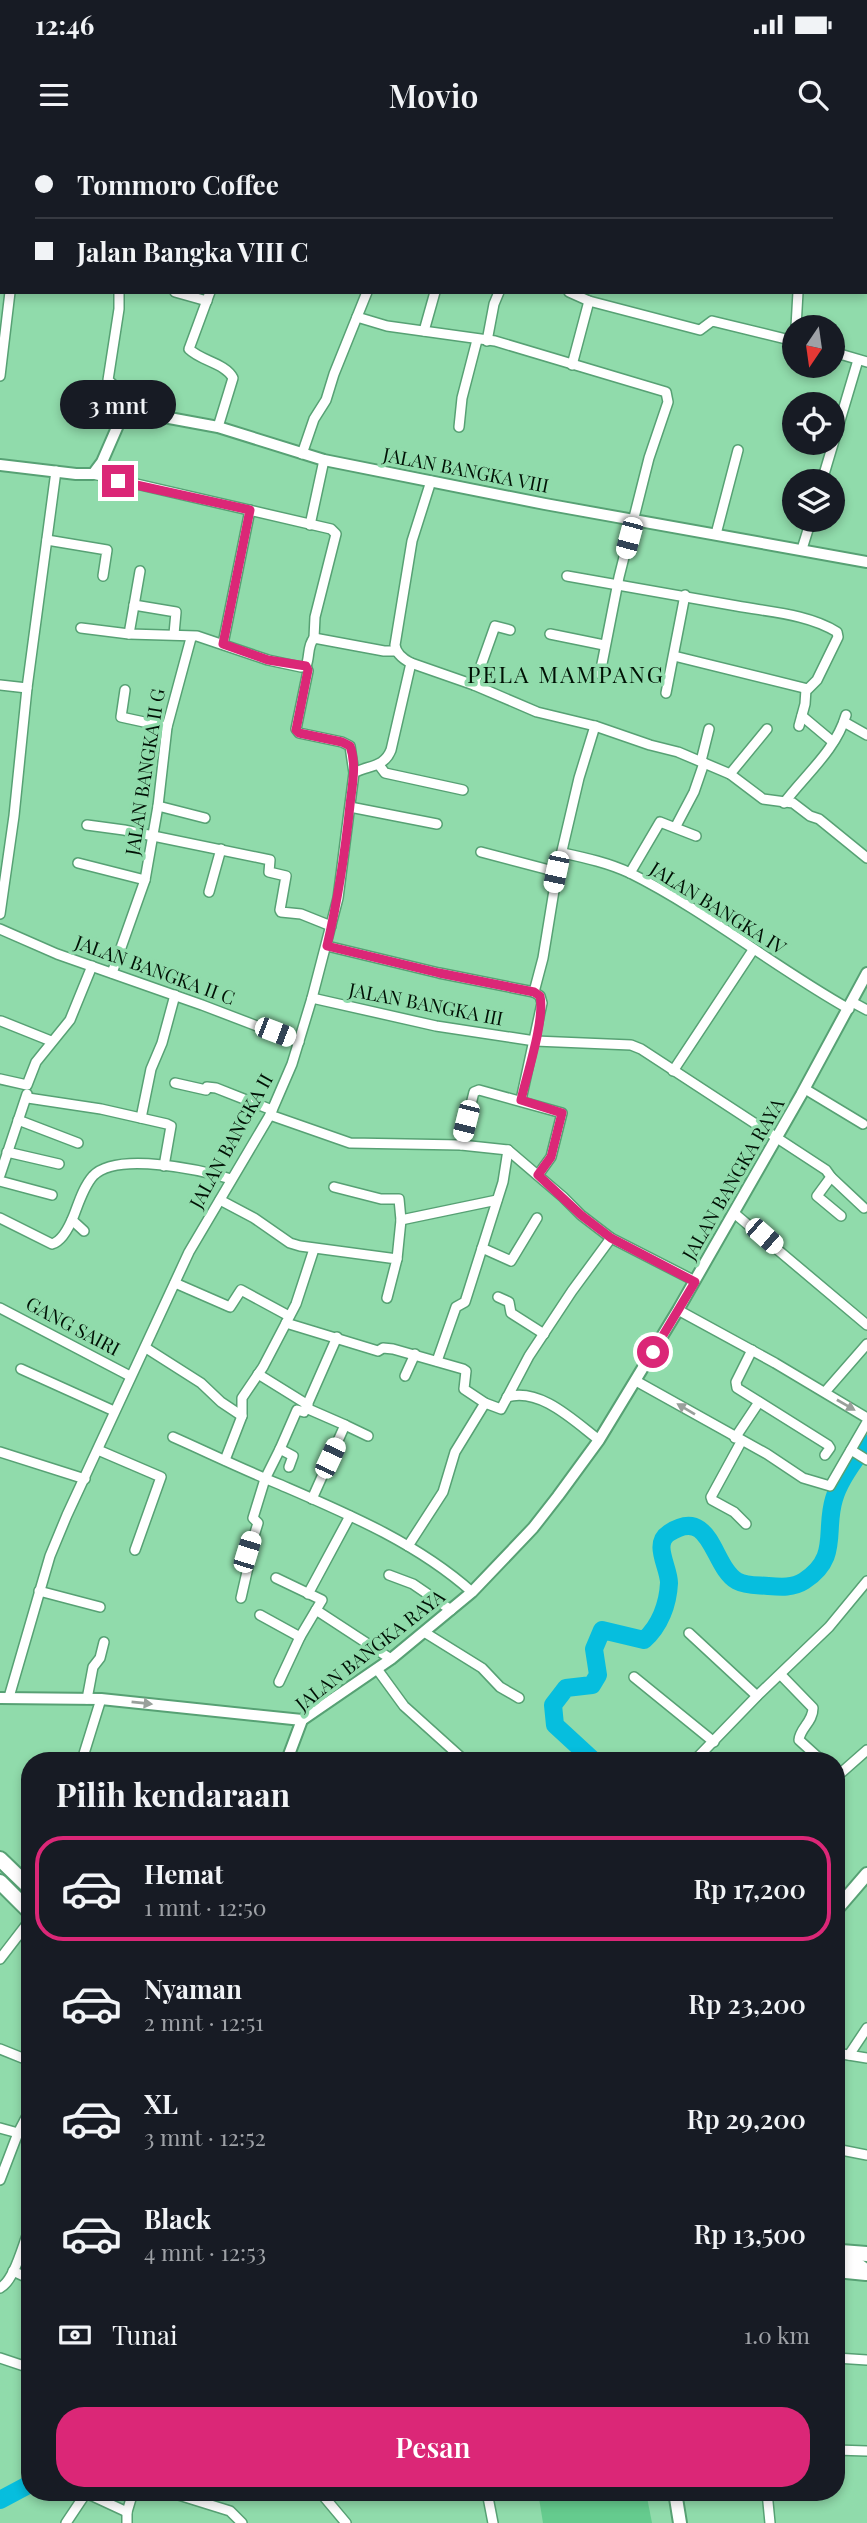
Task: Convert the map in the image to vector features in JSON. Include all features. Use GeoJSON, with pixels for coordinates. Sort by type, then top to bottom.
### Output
{"type":"FeatureCollection","features":[{"type":"Feature","properties":{"kind":"main road"},"geometry":{"type":"LineString","coordinates":[[0,1859],[21,1879]]}},
{"type":"Feature","properties":{"kind":"main road"},"geometry":{"type":"LineString","coordinates":[[845,1900],[867,1874]]}},
{"type":"Feature","properties":{"kind":"main road"},"geometry":{"type":"LineString","coordinates":[[0,1882],[21,1903]]}},
{"type":"Feature","properties":{"kind":"main road"},"geometry":{"type":"LineString","coordinates":[[845,2252],[867,2255]]}},
{"type":"Feature","properties":{"kind":"main road"},"geometry":{"type":"LineString","coordinates":[[845,2256],[867,2273]]}},
{"type":"Feature","properties":{"kind":"main road"},"geometry":{"type":"LineString","coordinates":[[845,2271],[867,2273]]}},
{"type":"Feature","properties":{"kind":"main road"},"geometry":{"type":"LineString","coordinates":[[676,2501],[680,2523]]}},
{"type":"Feature","properties":{"kind":"street"},"geometry":{"type":"LineString","coordinates":[[0,376],[10,294]]}},
{"type":"Feature","properties":{"kind":"street"},"geometry":{"type":"LineString","coordinates":[[93,474],[102,462],[120,423],[122,393],[108,380],[119,294]]}},
{"type":"Feature","properties":{"kind":"street"},"geometry":{"type":"LineString","coordinates":[[188,294],[208,297],[189,349],[194,355],[225,369],[233,381],[218,427]]}},
{"type":"Feature","properties":{"kind":"street"},"geometry":{"type":"LineString","coordinates":[[302,454],[314,419],[326,400],[366,294]]}},
{"type":"Feature","properties":{"kind":"street"},"geometry":{"type":"LineString","coordinates":[[424,331],[434,294]]}},
{"type":"Feature","properties":{"kind":"street"},"geometry":{"type":"LineString","coordinates":[[460,427],[463,398],[498,294]]}},
{"type":"Feature","properties":{"kind":"street"},"geometry":{"type":"LineString","coordinates":[[573,294],[589,301],[700,330],[712,321],[782,337]]}},
{"type":"Feature","properties":{"kind":"street"},"geometry":{"type":"LineString","coordinates":[[797,315],[799,294]]}},
{"type":"Feature","properties":{"kind":"street"},"geometry":{"type":"LineString","coordinates":[[572,365],[589,301]]}},
{"type":"Feature","properties":{"kind":"street"},"geometry":{"type":"LineString","coordinates":[[358,317],[387,326],[520,348],[663,390],[668,398],[649,458],[617,585],[600,674]]}},
{"type":"Feature","properties":{"kind":"street"},"geometry":{"type":"LineString","coordinates":[[826,469],[863,361],[845,356]]}},
{"type":"Feature","properties":{"kind":"street","name":"JALAN BANGKA VIII"},"geometry":{"type":"LineString","coordinates":[[120,423],[132,416],[142,415],[218,427],[324,460],[867,562]]}},
{"type":"Feature","properties":{"kind":"street"},"geometry":{"type":"LineString","coordinates":[[716,534],[738,450]]}},
{"type":"Feature","properties":{"kind":"street"},"geometry":{"type":"LineString","coordinates":[[310,525],[324,460]]}},
{"type":"Feature","properties":{"kind":"street"},"geometry":{"type":"LineString","coordinates":[[0,465],[93,474],[331,529],[336,534],[315,617],[314,638],[310,642],[306,666],[308,670],[296,730],[350,746],[354,773],[379,765],[389,756],[411,663]]}},
{"type":"Feature","properties":{"kind":"street"},"geometry":{"type":"LineString","coordinates":[[0,914],[56,471]]}},
{"type":"Feature","properties":{"kind":"street"},"geometry":{"type":"LineString","coordinates":[[396,651],[412,541],[430,481]]}},
{"type":"Feature","properties":{"kind":"street"},"geometry":{"type":"LineString","coordinates":[[223,644],[250,510]]}},
{"type":"Feature","properties":{"kind":"street"},"geometry":{"type":"LineString","coordinates":[[802,549],[807,532]]}},
{"type":"Feature","properties":{"kind":"street"},"geometry":{"type":"LineString","coordinates":[[47,540],[107,550],[103,576]]}},
{"type":"Feature","properties":{"kind":"street"},"geometry":{"type":"LineString","coordinates":[[129,634],[140,571]]}},
{"type":"Feature","properties":{"kind":"street"},"geometry":{"type":"LineString","coordinates":[[567,576],[785,615],[836,632],[838,636],[832,653],[817,680],[806,689],[801,721],[833,742]]}},
{"type":"Feature","properties":{"kind":"street"},"geometry":{"type":"LineString","coordinates":[[666,693],[685,595]]}},
{"type":"Feature","properties":{"kind":"street"},"geometry":{"type":"LineString","coordinates":[[134,605],[176,612],[174,634]]}},
{"type":"Feature","properties":{"kind":"street"},"geometry":{"type":"LineString","coordinates":[[474,685],[495,626],[510,630]]}},
{"type":"Feature","properties":{"kind":"street"},"geometry":{"type":"LineString","coordinates":[[81,628],[129,634],[174,634],[191,638],[197,636],[268,660],[306,666]]}},
{"type":"Feature","properties":{"kind":"street"},"geometry":{"type":"LineString","coordinates":[[550,634],[604,645]]}},
{"type":"Feature","properties":{"kind":"street","name":"JALAN BANGKA II G"},"geometry":{"type":"LineString","coordinates":[[112,974],[145,880],[158,806],[166,727],[191,638]]}},
{"type":"Feature","properties":{"kind":"street"},"geometry":{"type":"LineString","coordinates":[[314,638],[396,651],[404,660],[474,685],[537,712],[595,726],[703,762],[730,774],[763,799],[793,803],[810,816],[820,819],[867,858]]}},
{"type":"Feature","properties":{"kind":"street"},"geometry":{"type":"LineString","coordinates":[[674,656],[806,689]]}},
{"type":"Feature","properties":{"kind":"street"},"geometry":{"type":"LineString","coordinates":[[0,685],[27,688]]}},
{"type":"Feature","properties":{"kind":"street"},"geometry":{"type":"LineString","coordinates":[[125,690],[121,717],[166,727]]}},
{"type":"Feature","properties":{"kind":"street"},"geometry":{"type":"LineString","coordinates":[[784,803],[833,742],[845,719],[867,736]]}},
{"type":"Feature","properties":{"kind":"street"},"geometry":{"type":"LineString","coordinates":[[534,992],[543,958],[556,872],[595,726]]}},
{"type":"Feature","properties":{"kind":"street"},"geometry":{"type":"LineString","coordinates":[[676,827],[694,792],[709,729]]}},
{"type":"Feature","properties":{"kind":"street"},"geometry":{"type":"LineString","coordinates":[[730,774],[766,729]]}},
{"type":"Feature","properties":{"kind":"street"},"geometry":{"type":"LineString","coordinates":[[379,765],[386,773],[463,790]]}},
{"type":"Feature","properties":{"kind":"street","name":"JALAN BANGKA II"},"geometry":{"type":"LineString","coordinates":[[5,1697],[56,1539],[190,1252],[271,1112],[299,1042],[327,946],[344,863],[354,773]]}},
{"type":"Feature","properties":{"kind":"street"},"geometry":{"type":"LineString","coordinates":[[158,806],[205,818]]}},
{"type":"Feature","properties":{"kind":"street"},"geometry":{"type":"LineString","coordinates":[[350,807],[437,824]]}},
{"type":"Feature","properties":{"kind":"street"},"geometry":{"type":"LineString","coordinates":[[629,873],[660,822],[696,836]]}},
{"type":"Feature","properties":{"kind":"street"},"geometry":{"type":"LineString","coordinates":[[87,825],[153,835],[270,860],[269,872],[286,876],[279,910],[301,914],[331,926]]}},
{"type":"Feature","properties":{"kind":"street"},"geometry":{"type":"LineString","coordinates":[[209,892],[221,849]]}},
{"type":"Feature","properties":{"kind":"street"},"geometry":{"type":"LineString","coordinates":[[481,852],[556,872]]}},
{"type":"Feature","properties":{"kind":"street","name":"JALAN BANGKA IV"},"geometry":{"type":"LineString","coordinates":[[563,853],[601,862],[629,873],[850,1006],[867,1010]]}},
{"type":"Feature","properties":{"kind":"street"},"geometry":{"type":"LineString","coordinates":[[78,863],[145,880]]}},
{"type":"Feature","properties":{"kind":"street","name":"JALAN BANGKA II C"},"geometry":{"type":"LineString","coordinates":[[0,929],[112,974],[299,1042]]}},
{"type":"Feature","properties":{"kind":"street"},"geometry":{"type":"LineString","coordinates":[[327,946],[534,992],[540,996],[542,1003],[521,1100]]}},
{"type":"Feature","properties":{"kind":"street"},"geometry":{"type":"LineString","coordinates":[[673,1071],[753,950]]}},
{"type":"Feature","properties":{"kind":"street"},"geometry":{"type":"LineString","coordinates":[[0,1175],[27,1098],[27,1085],[36,1062],[69,1020],[92,966]]}},
{"type":"Feature","properties":{"kind":"street","name":"JALAN BANGKA RAYA"},"geometry":{"type":"LineString","coordinates":[[290,1752],[302,1720],[391,1659],[472,1592],[533,1528],[599,1440],[695,1282],[805,1089],[867,973]]}},
{"type":"Feature","properties":{"kind":"street"},"geometry":{"type":"LineString","coordinates":[[141,1118],[151,1069],[162,1043],[175,995]]}},
{"type":"Feature","properties":{"kind":"street","name":"JALAN BANGKA III"},"geometry":{"type":"LineString","coordinates":[[312,998],[436,1026],[535,1041],[631,1045],[826,1170],[864,1208]]}},
{"type":"Feature","properties":{"kind":"street"},"geometry":{"type":"LineString","coordinates":[[1,1021],[51,1041]]}},
{"type":"Feature","properties":{"kind":"street"},"geometry":{"type":"LineString","coordinates":[[0,1079],[27,1085]]}},
{"type":"Feature","properties":{"kind":"street"},"geometry":{"type":"LineString","coordinates":[[175,1083],[206,1090],[207,1087],[216,1088],[350,1143],[461,1145],[509,1150],[581,1215],[611,1238],[695,1282]]}},
{"type":"Feature","properties":{"kind":"street"},"geometry":{"type":"LineString","coordinates":[[805,1089],[863,1124]]}},
{"type":"Feature","properties":{"kind":"street"},"geometry":{"type":"LineString","coordinates":[[461,1145],[474,1091],[521,1100],[562,1113],[551,1157],[538,1175]]}},
{"type":"Feature","properties":{"kind":"street"},"geometry":{"type":"LineString","coordinates":[[27,1098],[141,1118],[171,1126],[164,1166]]}},
{"type":"Feature","properties":{"kind":"street"},"geometry":{"type":"LineString","coordinates":[[18,1120],[78,1143]]}},
{"type":"Feature","properties":{"kind":"street"},"geometry":{"type":"LineString","coordinates":[[437,1361],[456,1307],[465,1302],[497,1200],[509,1150]]}},
{"type":"Feature","properties":{"kind":"street"},"geometry":{"type":"LineString","coordinates":[[7,1152],[59,1164]]}},
{"type":"Feature","properties":{"kind":"street"},"geometry":{"type":"LineString","coordinates":[[0,1218],[52,1244],[60,1240],[86,1187],[93,1176],[105,1166],[164,1166],[232,1179]]}},
{"type":"Feature","properties":{"kind":"street"},"geometry":{"type":"LineString","coordinates":[[831,1177],[817,1196],[841,1216]]}},
{"type":"Feature","properties":{"kind":"street"},"geometry":{"type":"LineString","coordinates":[[0,1181],[52,1195]]}},
{"type":"Feature","properties":{"kind":"street"},"geometry":{"type":"LineString","coordinates":[[334,1187],[381,1199],[399,1199],[401,1220],[397,1259],[387,1298]]}},
{"type":"Feature","properties":{"kind":"street"},"geometry":{"type":"LineString","coordinates":[[220,1200],[254,1218],[290,1243],[314,1249],[397,1259]]}},
{"type":"Feature","properties":{"kind":"street"},"geometry":{"type":"LineString","coordinates":[[401,1220],[497,1200]]}},
{"type":"Feature","properties":{"kind":"street"},"geometry":{"type":"LineString","coordinates":[[734,1213],[867,1325]]}},
{"type":"Feature","properties":{"kind":"street"},"geometry":{"type":"LineString","coordinates":[[482,1248],[511,1261],[537,1218]]}},
{"type":"Feature","properties":{"kind":"street"},"geometry":{"type":"LineString","coordinates":[[72,1220],[84,1231]]}},
{"type":"Feature","properties":{"kind":"street"},"geometry":{"type":"LineString","coordinates":[[175,1283],[230,1307],[241,1290],[288,1320],[378,1352],[383,1348],[415,1354],[466,1371],[464,1390],[501,1409],[514,1382],[544,1334],[611,1238]]}},
{"type":"Feature","properties":{"kind":"street"},"geometry":{"type":"LineString","coordinates":[[225,1460],[243,1416],[242,1398],[296,1304],[314,1249]]}},
{"type":"Feature","properties":{"kind":"street"},"geometry":{"type":"LineString","coordinates":[[498,1297],[509,1302],[511,1313],[544,1334]]}},
{"type":"Feature","properties":{"kind":"street","name":"GANG SAIRI"},"geometry":{"type":"LineString","coordinates":[[0,1308],[130,1376]]}},
{"type":"Feature","properties":{"kind":"street"},"geometry":{"type":"LineString","coordinates":[[636,1381],[767,1454],[803,1478],[830,1486],[860,1456],[867,1420],[825,1392],[678,1310]]}},
{"type":"Feature","properties":{"kind":"street"},"geometry":{"type":"LineString","coordinates":[[241,1598],[249,1563],[246,1562],[247,1552],[258,1523],[253,1518],[265,1479],[297,1410],[304,1412],[337,1337]]}},
{"type":"Feature","properties":{"kind":"street"},"geometry":{"type":"LineString","coordinates":[[825,1392],[867,1344]]}},
{"type":"Feature","properties":{"kind":"street"},"geometry":{"type":"LineString","coordinates":[[146,1348],[185,1372],[221,1402],[243,1416]]}},
{"type":"Feature","properties":{"kind":"street"},"geometry":{"type":"LineString","coordinates":[[752,1350],[736,1385],[828,1445],[830,1448],[825,1455]]}},
{"type":"Feature","properties":{"kind":"street"},"geometry":{"type":"LineString","coordinates":[[405,1376],[415,1354]]}},
{"type":"Feature","properties":{"kind":"street"},"geometry":{"type":"LineString","coordinates":[[22,1370],[114,1411]]}},
{"type":"Feature","properties":{"kind":"street"},"geometry":{"type":"LineString","coordinates":[[258,1374],[307,1406],[368,1436]]}},
{"type":"Feature","properties":{"kind":"street"},"geometry":{"type":"LineString","coordinates":[[507,1397],[521,1394],[537,1398],[599,1440]]}},
{"type":"Feature","properties":{"kind":"street"},"geometry":{"type":"LineString","coordinates":[[746,1524],[734,1512],[711,1497],[759,1402]]}},
{"type":"Feature","properties":{"kind":"street"},"geometry":{"type":"LineString","coordinates":[[408,1546],[443,1492],[455,1452],[485,1403]]}},
{"type":"Feature","properties":{"kind":"street"},"geometry":{"type":"LineString","coordinates":[[312,1499],[345,1425]]}},
{"type":"Feature","properties":{"kind":"street"},"geometry":{"type":"LineString","coordinates":[[173,1437],[350,1516],[408,1546],[452,1574],[472,1592]]}},
{"type":"Feature","properties":{"kind":"street"},"geometry":{"type":"LineString","coordinates":[[280,1449],[293,1456],[289,1467]]}},
{"type":"Feature","properties":{"kind":"street"},"geometry":{"type":"LineString","coordinates":[[98,1450],[161,1477],[135,1550]]}},
{"type":"Feature","properties":{"kind":"street"},"geometry":{"type":"LineString","coordinates":[[0,1452],[85,1479]]}},
{"type":"Feature","properties":{"kind":"street"},"geometry":{"type":"LineString","coordinates":[[308,1594],[350,1516]]}},
{"type":"Feature","properties":{"kind":"street"},"geometry":{"type":"LineString","coordinates":[[389,1575],[413,1584],[451,1610]]}},
{"type":"Feature","properties":{"kind":"street"},"geometry":{"type":"LineString","coordinates":[[276,1578],[321,1600],[279,1682]]}},
{"type":"Feature","properties":{"kind":"street"},"geometry":{"type":"LineString","coordinates":[[703,1752],[757,1696],[829,1628],[867,1581]]}},
{"type":"Feature","properties":{"kind":"street"},"geometry":{"type":"LineString","coordinates":[[39,1591],[100,1607]]}},
{"type":"Feature","properties":{"kind":"street"},"geometry":{"type":"LineString","coordinates":[[316,1610],[391,1659]]}},
{"type":"Feature","properties":{"kind":"street"},"geometry":{"type":"LineString","coordinates":[[260,1615],[300,1637]]}},
{"type":"Feature","properties":{"kind":"street"},"geometry":{"type":"LineString","coordinates":[[424,1632],[482,1668],[500,1687],[519,1698]]}},
{"type":"Feature","properties":{"kind":"street"},"geometry":{"type":"LineString","coordinates":[[689,1633],[757,1696]]}},
{"type":"Feature","properties":{"kind":"street"},"geometry":{"type":"LineString","coordinates":[[87,1699],[93,1667],[100,1658],[104,1642]]}},
{"type":"Feature","properties":{"kind":"street"},"geometry":{"type":"LineString","coordinates":[[377,1669],[404,1706],[455,1752]]}},
{"type":"Feature","properties":{"kind":"street"},"geometry":{"type":"LineString","coordinates":[[781,1675],[813,1708],[813,1715],[800,1734],[799,1741],[812,1752]]}},
{"type":"Feature","properties":{"kind":"street"},"geometry":{"type":"LineString","coordinates":[[634,1677],[714,1742]]}},
{"type":"Feature","properties":{"kind":"street"},"geometry":{"type":"LineString","coordinates":[[5,1697],[101,1699],[302,1720]]}},
{"type":"Feature","properties":{"kind":"street"},"geometry":{"type":"LineString","coordinates":[[84,1752],[101,1699]]}},
{"type":"Feature","properties":{"kind":"street"},"geometry":{"type":"LineString","coordinates":[[845,1769],[867,1750]]}},
{"type":"Feature","properties":{"kind":"street"},"geometry":{"type":"LineString","coordinates":[[0,1959],[21,1932]]}},
{"type":"Feature","properties":{"kind":"street"},"geometry":{"type":"LineString","coordinates":[[849,2055],[867,2028]]}},
{"type":"Feature","properties":{"kind":"street"},"geometry":{"type":"LineString","coordinates":[[0,2049],[21,2057]]}},
{"type":"Feature","properties":{"kind":"street"},"geometry":{"type":"LineString","coordinates":[[845,2054],[867,2058]]}},
{"type":"Feature","properties":{"kind":"street"},"geometry":{"type":"LineString","coordinates":[[0,2180],[21,2127]]}},
{"type":"Feature","properties":{"kind":"street"},"geometry":{"type":"LineString","coordinates":[[0,2128],[18,2133]]}},
{"type":"Feature","properties":{"kind":"street"},"geometry":{"type":"LineString","coordinates":[[845,2151],[867,2155]]}},
{"type":"Feature","properties":{"kind":"street"},"geometry":{"type":"LineString","coordinates":[[0,2288],[6,2284],[13,2272],[21,2251]]}},
{"type":"Feature","properties":{"kind":"street"},"geometry":{"type":"LineString","coordinates":[[13,2272],[21,2275]]}},
{"type":"Feature","properties":{"kind":"street"},"geometry":{"type":"LineString","coordinates":[[0,2358],[21,2365]]}},
{"type":"Feature","properties":{"kind":"street"},"geometry":{"type":"LineString","coordinates":[[845,2359],[867,2360]]}},
{"type":"Feature","properties":{"kind":"street"},"geometry":{"type":"LineString","coordinates":[[845,2450],[867,2451]]}},
{"type":"Feature","properties":{"kind":"street"},"geometry":{"type":"LineString","coordinates":[[66,2523],[81,2501]]}},
{"type":"Feature","properties":{"kind":"street"},"geometry":{"type":"LineString","coordinates":[[103,2501],[127,2512]]}},
{"type":"Feature","properties":{"kind":"street"},"geometry":{"type":"LineString","coordinates":[[127,2523],[130,2501]]}},
{"type":"Feature","properties":{"kind":"street"},"geometry":{"type":"LineString","coordinates":[[198,2501],[230,2511],[242,2523]]}},
{"type":"Feature","properties":{"kind":"street"},"geometry":{"type":"LineString","coordinates":[[328,2501],[346,2523]]}},
{"type":"Feature","properties":{"kind":"street"},"geometry":{"type":"LineString","coordinates":[[489,2501],[493,2523]]}},
{"type":"Feature","properties":{"kind":"street"},"geometry":{"type":"LineString","coordinates":[[768,2501],[770,2523]]}},
{"type":"Feature","properties":{"kind":"green space"},"geometry":{"type":"Polygon","coordinates":[[[539,2501],[648,2501],[652,2523],[543,2523],[539,2501]]]}},
{"type":"Feature","properties":{"kind":"waterway"},"geometry":{"type":"LineString","coordinates":[[584,1752],[555,1725],[553,1705],[566,1688],[592,1685],[598,1675],[594,1649],[602,1630],[644,1640],[655,1628],[665,1607],[669,1583],[662,1549],[664,1538],[683,1526],[694,1527],[703,1532],[722,1564],[737,1581],[748,1585],[778,1587],[800,1583],[815,1572],[827,1553],[831,1511],[836,1492],[867,1444]]}},
{"type":"Feature","properties":{"kind":"waterway"},"geometry":{"type":"LineString","coordinates":[[0,2500],[21,2489]]}},
{"type":"Feature","properties":{"kind":"district","name":"PELA MAMPANG"},"geometry":{"type":"Point","coordinates":[566,675]}},
{"type":"Feature","properties":{"kind":"route"},"geometry":{"type":"LineString","coordinates":[[118,481],[250,510],[223,644],[268,660],[306,666],[308,670],[296,730],[299,733],[342,742],[350,746],[352,752],[354,773],[344,863],[327,946],[534,992],[540,996],[542,1003],[521,1100],[562,1113],[551,1157],[538,1175],[581,1215],[611,1238],[695,1282],[653,1352]]}}]}
